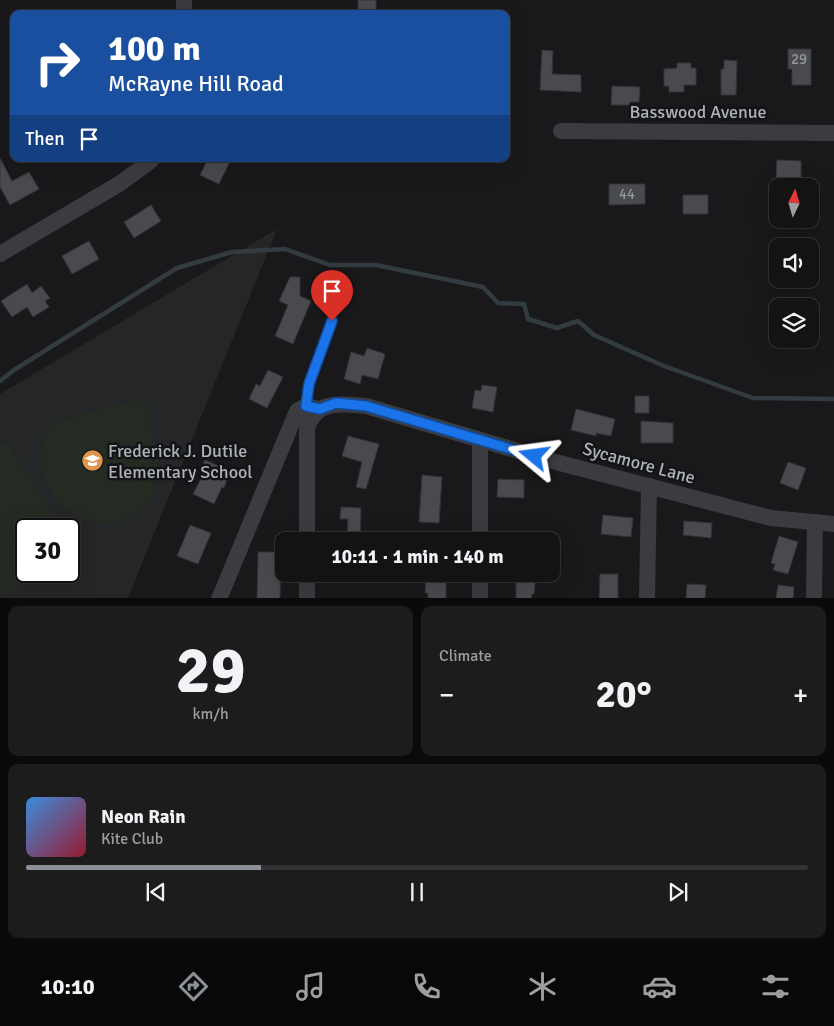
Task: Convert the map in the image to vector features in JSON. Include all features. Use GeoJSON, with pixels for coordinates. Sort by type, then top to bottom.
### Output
{"type":"FeatureCollection","features":[{"type":"Feature","properties":{"kind":"street","name":"Basswood Avenue"},"geometry":{"type":"LineString","coordinates":[[562,131],[834,133]]}},
{"type":"Feature","properties":{"kind":"street"},"geometry":{"type":"LineString","coordinates":[[0,254],[119,184],[150,162]]}},
{"type":"Feature","properties":{"kind":"street","name":"Sycamore Lane"},"geometry":{"type":"LineString","coordinates":[[313,408],[336,403],[366,406],[552,461],[771,518],[834,524]]}},
{"type":"Feature","properties":{"kind":"street"},"geometry":{"type":"LineString","coordinates":[[219,598],[297,411],[313,408],[307,428],[307,532]]}},
{"type":"Feature","properties":{"kind":"street"},"geometry":{"type":"LineString","coordinates":[[480,440],[480,532]]}},
{"type":"Feature","properties":{"kind":"street"},"geometry":{"type":"LineString","coordinates":[[647,598],[649,486]]}},
{"type":"Feature","properties":{"kind":"street"},"geometry":{"type":"LineString","coordinates":[[814,598],[815,522]]}},
{"type":"Feature","properties":{"kind":"street"},"geometry":{"type":"LineString","coordinates":[[307,582],[307,598]]}},
{"type":"Feature","properties":{"kind":"street"},"geometry":{"type":"LineString","coordinates":[[480,582],[480,598]]}},
{"type":"Feature","properties":{"kind":"lane"},"geometry":{"type":"LineString","coordinates":[[313,408],[309,384],[332,321]]}},
{"type":"Feature","properties":{"kind":"shaded area","name":"Frederick J. Dutile Elementary School"},"geometry":{"type":"Polygon","coordinates":[[[277,229],[128,598],[0,598],[0,394],[277,229]]]}},
{"type":"Feature","properties":{"kind":"shaded area"},"geometry":{"type":"Polygon","coordinates":[[[137,400],[151,408],[154,499],[133,515],[118,521],[91,521],[79,516],[57,500],[49,489],[44,476],[41,452],[52,423],[137,400]]]}},
{"type":"Feature","properties":{"kind":"shaded area"},"geometry":{"type":"Polygon","coordinates":[[[6,442],[58,518],[15,518],[15,583],[21,583],[0,597],[0,446],[6,442]]]}},
{"type":"Feature","properties":{"kind":"building"},"geometry":{"type":"Polygon","coordinates":[[[358,0],[376,0],[376,10],[358,10],[358,0]]]}},
{"type":"Feature","properties":{"kind":"building"},"geometry":{"type":"Polygon","coordinates":[[[788,49],[811,49],[811,85],[792,85],[792,69],[788,69],[788,49]]]}},
{"type":"Feature","properties":{"kind":"building"},"geometry":{"type":"Polygon","coordinates":[[[542,50],[553,51],[552,74],[581,75],[581,92],[540,90],[542,50]]]}},
{"type":"Feature","properties":{"kind":"building"},"geometry":{"type":"Polygon","coordinates":[[[724,60],[737,61],[736,95],[721,95],[721,69],[724,69],[724,60]]]}},
{"type":"Feature","properties":{"kind":"building"},"geometry":{"type":"Polygon","coordinates":[[[677,63],[691,63],[691,68],[696,68],[696,85],[684,85],[684,92],[669,92],[669,86],[664,86],[664,69],[677,68],[677,63]]]}},
{"type":"Feature","properties":{"kind":"building"},"geometry":{"type":"Polygon","coordinates":[[[612,86],[640,87],[639,102],[630,102],[629,105],[611,105],[612,86]]]}},
{"type":"Feature","properties":{"kind":"building"},"geometry":{"type":"Polygon","coordinates":[[[0,158],[12,181],[29,172],[39,189],[10,205],[0,187],[0,158]]]}},
{"type":"Feature","properties":{"kind":"building"},"geometry":{"type":"Polygon","coordinates":[[[777,160],[801,161],[801,178],[776,178],[777,160]]]}},
{"type":"Feature","properties":{"kind":"building"},"geometry":{"type":"Polygon","coordinates":[[[206,162],[230,162],[219,184],[200,175],[206,162]]]}},
{"type":"Feature","properties":{"kind":"building"},"geometry":{"type":"Polygon","coordinates":[[[609,184],[645,184],[645,204],[609,205],[609,184]]]}},
{"type":"Feature","properties":{"kind":"building"},"geometry":{"type":"Polygon","coordinates":[[[683,195],[708,195],[708,214],[683,214],[683,195]]]}},
{"type":"Feature","properties":{"kind":"building"},"geometry":{"type":"Polygon","coordinates":[[[151,205],[161,221],[134,238],[124,222],[151,205]]]}},
{"type":"Feature","properties":{"kind":"building"},"geometry":{"type":"Polygon","coordinates":[[[89,241],[99,259],[72,274],[62,256],[89,241]]]}},
{"type":"Feature","properties":{"kind":"building"},"geometry":{"type":"Polygon","coordinates":[[[290,277],[300,277],[300,296],[311,301],[293,344],[275,336],[288,305],[279,301],[290,277]]]}},
{"type":"Feature","properties":{"kind":"building"},"geometry":{"type":"Polygon","coordinates":[[[27,284],[32,293],[41,286],[50,298],[45,301],[49,307],[33,317],[27,307],[12,317],[1,301],[27,284]]]}},
{"type":"Feature","properties":{"kind":"building"},"geometry":{"type":"Polygon","coordinates":[[[367,348],[385,354],[378,379],[362,375],[360,384],[344,379],[351,352],[364,356],[367,348]]]}},
{"type":"Feature","properties":{"kind":"building"},"geometry":{"type":"Polygon","coordinates":[[[268,370],[283,377],[267,408],[249,399],[256,384],[260,386],[268,370]]]}},
{"type":"Feature","properties":{"kind":"building"},"geometry":{"type":"Polygon","coordinates":[[[482,385],[497,387],[493,412],[472,408],[475,390],[481,391],[482,385]]]}},
{"type":"Feature","properties":{"kind":"building"},"geometry":{"type":"Polygon","coordinates":[[[635,396],[649,396],[649,413],[635,413],[635,396]]]}},
{"type":"Feature","properties":{"kind":"building"},"geometry":{"type":"Polygon","coordinates":[[[576,409],[615,419],[611,436],[596,433],[596,436],[571,430],[576,409]]]}},
{"type":"Feature","properties":{"kind":"building"},"geometry":{"type":"Polygon","coordinates":[[[641,421],[673,423],[673,443],[641,443],[641,421]]]}},
{"type":"Feature","properties":{"kind":"building"},"geometry":{"type":"Polygon","coordinates":[[[348,436],[379,444],[366,489],[356,487],[362,462],[342,456],[348,436]]]}},
{"type":"Feature","properties":{"kind":"building"},"geometry":{"type":"Polygon","coordinates":[[[205,460],[230,471],[224,488],[222,487],[214,504],[193,494],[204,473],[200,471],[205,460]]]}},
{"type":"Feature","properties":{"kind":"building"},"geometry":{"type":"Polygon","coordinates":[[[788,462],[806,468],[798,490],[780,483],[788,462]]]}},
{"type":"Feature","properties":{"kind":"building"},"geometry":{"type":"Polygon","coordinates":[[[422,475],[442,477],[439,523],[419,522],[422,475]]]}},
{"type":"Feature","properties":{"kind":"building"},"geometry":{"type":"Polygon","coordinates":[[[498,479],[524,480],[524,498],[497,497],[498,479]]]}},
{"type":"Feature","properties":{"kind":"building"},"geometry":{"type":"Polygon","coordinates":[[[341,507],[361,508],[360,532],[347,532],[348,519],[340,519],[341,507]]]}},
{"type":"Feature","properties":{"kind":"building"},"geometry":{"type":"Polygon","coordinates":[[[603,515],[633,518],[631,537],[601,534],[603,515]]]}},
{"type":"Feature","properties":{"kind":"building"},"geometry":{"type":"Polygon","coordinates":[[[684,521],[712,523],[711,538],[683,535],[684,521]]]}},
{"type":"Feature","properties":{"kind":"building"},"geometry":{"type":"Polygon","coordinates":[[[190,525],[211,533],[198,564],[177,556],[190,525]]]}},
{"type":"Feature","properties":{"kind":"building"},"geometry":{"type":"Polygon","coordinates":[[[779,536],[798,542],[788,574],[773,570],[775,564],[771,563],[779,536]]]}},
{"type":"Feature","properties":{"kind":"building"},"geometry":{"type":"Polygon","coordinates":[[[258,552],[275,552],[275,582],[280,582],[280,598],[257,598],[258,552]]]}},
{"type":"Feature","properties":{"kind":"building"},"geometry":{"type":"Polygon","coordinates":[[[600,574],[618,574],[618,598],[599,598],[600,574]]]}},
{"type":"Feature","properties":{"kind":"building"},"geometry":{"type":"Polygon","coordinates":[[[426,582],[446,582],[446,598],[428,598],[428,593],[425,593],[426,582]]]}},
{"type":"Feature","properties":{"kind":"building"},"geometry":{"type":"Polygon","coordinates":[[[516,582],[535,582],[534,594],[532,594],[531,598],[516,598],[516,582]]]}},
{"type":"Feature","properties":{"kind":"building"},"geometry":{"type":"Polygon","coordinates":[[[687,584],[706,585],[705,598],[686,598],[687,584]]]}},
{"type":"Feature","properties":{"kind":"building"},"geometry":{"type":"Polygon","coordinates":[[[778,585],[794,587],[793,598],[776,598],[778,585]]]}},
{"type":"Feature","properties":{"kind":"waterway"},"geometry":{"type":"LineString","coordinates":[[0,381],[14,370],[177,268],[232,252],[285,249],[330,265],[376,265],[483,287],[498,303],[524,304],[528,319],[557,328],[578,321],[594,335],[664,366],[753,398],[834,399]]}},
{"type":"Feature","properties":{"kind":"place","name":"Frederick J. Dutile Elementary School"},"geometry":{"type":"Point","coordinates":[92,461]}},
{"type":"Feature","properties":{"kind":"route"},"geometry":{"type":"LineString","coordinates":[[332,321],[309,384],[306,406],[320,409],[336,403],[366,406],[534,456]]}}]}
